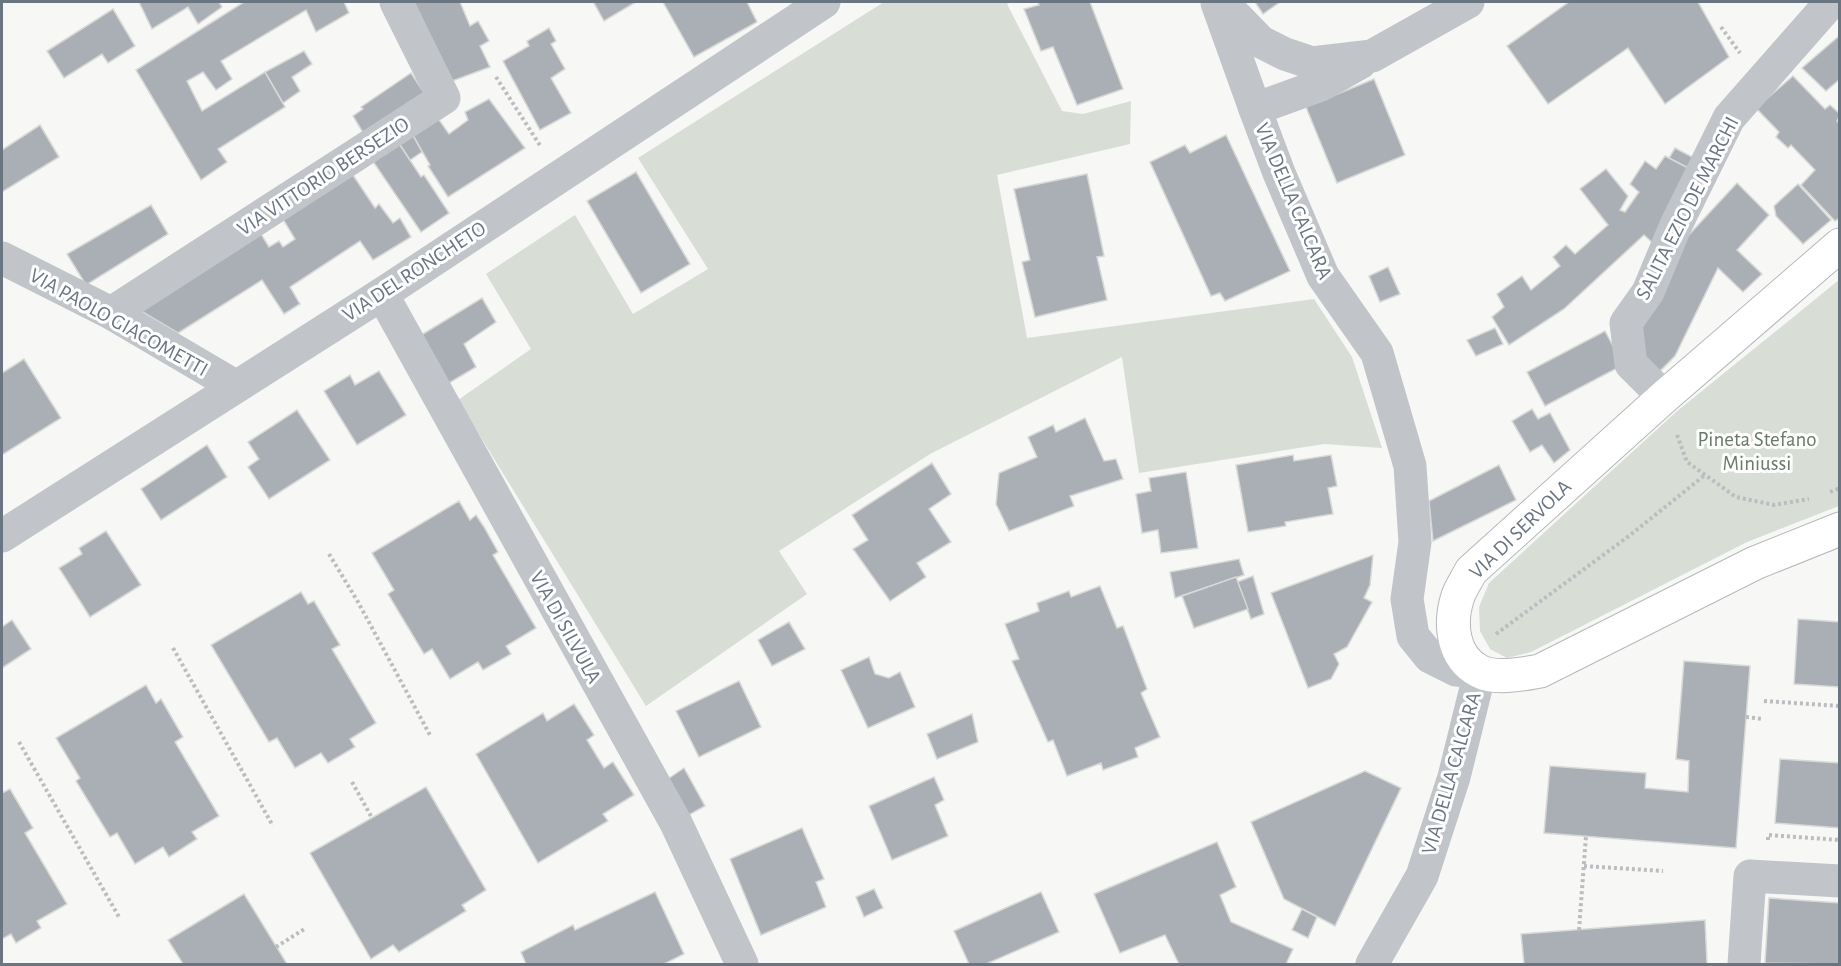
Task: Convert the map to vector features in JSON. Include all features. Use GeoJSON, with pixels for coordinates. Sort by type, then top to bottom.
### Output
{"type":"FeatureCollection","features":[{"type":"Feature","properties":{"kind":"main road","name":"VIA DI SERVOLA"},"geometry":{"type":"LineString","coordinates":[[1480,672],[1460,654],[1452,627],[1458,596],[1471,571],[1664,397],[1839,245]]}},
{"type":"Feature","properties":{"kind":"main road"},"geometry":{"type":"LineString","coordinates":[[1480,672],[1506,676],[1540,671],[1755,563],[1839,529]]}},
{"type":"Feature","properties":{"kind":"street","name":"VIA VITTORIO BERSEZIO"},"geometry":{"type":"LineString","coordinates":[[111,313],[444,98],[396,2]]}},
{"type":"Feature","properties":{"kind":"street","name":"VIA DEL RONCHETO"},"geometry":{"type":"LineString","coordinates":[[2,536],[382,294],[824,2]]}},
{"type":"Feature","properties":{"kind":"street"},"geometry":{"type":"LineString","coordinates":[[1219,2],[1261,42],[1285,54],[1312,63],[1372,56]]}},
{"type":"Feature","properties":{"kind":"street","name":"VIA DELLA CALCARA"},"geometry":{"type":"LineString","coordinates":[[1219,2],[1255,109],[1323,276],[1377,353],[1410,466],[1415,542],[1407,599],[1413,636],[1430,657],[1456,670],[1480,672],[1454,777],[1422,876],[1372,964]]}},
{"type":"Feature","properties":{"kind":"street","name":"VIA DELLA CALCARA"},"geometry":{"type":"LineString","coordinates":[[1255,109],[1321,85],[1468,2]]}},
{"type":"Feature","properties":{"kind":"street","name":"SALITA EZIO DE MARCHI"},"geometry":{"type":"LineString","coordinates":[[1664,397],[1631,364],[1626,323],[1648,292],[1676,225],[1729,118],[1831,2]]}},
{"type":"Feature","properties":{"kind":"street","name":"VIA PAOLO GIACOMETTI"},"geometry":{"type":"LineString","coordinates":[[2,258],[111,313],[235,386]]}},
{"type":"Feature","properties":{"kind":"street","name":"VIA DI SILVULA"},"geometry":{"type":"LineString","coordinates":[[382,294],[676,823],[742,964]]}},
{"type":"Feature","properties":{"kind":"street"},"geometry":{"type":"LineString","coordinates":[[1744,964],[1750,876],[1839,880]]}},
{"type":"Feature","properties":{"kind":"path"},"geometry":{"type":"LineString","coordinates":[[495,77],[559,176]]}},
{"type":"Feature","properties":{"kind":"path"},"geometry":{"type":"LineString","coordinates":[[1676,429],[1687,462],[1736,497],[1773,505],[1809,499],[1839,488]]}},
{"type":"Feature","properties":{"kind":"path"},"geometry":{"type":"LineString","coordinates":[[1496,634],[1629,536],[1705,475]]}},
{"type":"Feature","properties":{"kind":"path"},"geometry":{"type":"LineString","coordinates":[[329,554],[358,602],[431,737]]}},
{"type":"Feature","properties":{"kind":"path"},"geometry":{"type":"LineString","coordinates":[[172,648],[273,826]]}},
{"type":"Feature","properties":{"kind":"path"},"geometry":{"type":"LineString","coordinates":[[1764,701],[1839,706]]}},
{"type":"Feature","properties":{"kind":"path"},"geometry":{"type":"LineString","coordinates":[[1746,717],[1763,719]]}},
{"type":"Feature","properties":{"kind":"path"},"geometry":{"type":"LineString","coordinates":[[20,742],[120,917]]}},
{"type":"Feature","properties":{"kind":"path"},"geometry":{"type":"LineString","coordinates":[[352,782],[372,818]]}},
{"type":"Feature","properties":{"kind":"path"},"geometry":{"type":"LineString","coordinates":[[1579,930],[1586,836]]}},
{"type":"Feature","properties":{"kind":"path"},"geometry":{"type":"LineString","coordinates":[[1584,866],[1663,871]]}},
{"type":"Feature","properties":{"kind":"path"},"geometry":{"type":"LineString","coordinates":[[276,947],[306,928]]}},
{"type":"Feature","properties":{"kind":"green space"},"geometry":{"type":"Polygon","coordinates":[[[884,2],[1011,2],[1007,4],[1062,111],[1083,114],[1131,101],[1130,144],[997,175],[1027,338],[1314,299],[1352,357],[1382,448],[1324,444],[1139,473],[1122,357],[930,454],[779,551],[807,594],[646,706],[458,400],[531,349],[486,274],[575,215],[633,314],[708,269],[638,158],[884,2]]]}},
{"type":"Feature","properties":{"kind":"green space","name":"Pineta Stefano Miniussi"},"geometry":{"type":"Polygon","coordinates":[[[1839,280],[1839,506],[1747,542],[1531,652],[1507,658],[1490,649],[1480,631],[1479,607],[1489,583],[1676,412],[1839,280]]]}},
{"type":"Feature","properties":{"kind":"building"},"geometry":{"type":"Polygon","coordinates":[[[139,2],[219,2],[222,7],[198,24],[188,7],[152,29],[139,2]]]}},
{"type":"Feature","properties":{"kind":"building"},"geometry":{"type":"Polygon","coordinates":[[[244,2],[344,2],[349,13],[316,32],[306,10],[221,61],[232,79],[216,90],[203,72],[187,81],[202,111],[265,72],[285,107],[218,149],[227,162],[201,180],[136,70],[244,2]]]}},
{"type":"Feature","properties":{"kind":"building"},"geometry":{"type":"Polygon","coordinates":[[[414,2],[460,2],[470,26],[478,21],[489,41],[480,46],[490,67],[452,81],[414,2]]]}},
{"type":"Feature","properties":{"kind":"building"},"geometry":{"type":"Polygon","coordinates":[[[636,2],[604,21],[594,3],[636,2]]]}},
{"type":"Feature","properties":{"kind":"building"},"geometry":{"type":"Polygon","coordinates":[[[663,2],[747,2],[757,22],[694,57],[663,2]]]}},
{"type":"Feature","properties":{"kind":"building"},"geometry":{"type":"Polygon","coordinates":[[[1038,2],[1090,2],[1123,89],[1077,105],[1053,47],[1041,51],[1024,9],[1039,5],[1038,2]]]}},
{"type":"Feature","properties":{"kind":"building"},"geometry":{"type":"Polygon","coordinates":[[[1255,2],[1280,2],[1263,14],[1255,2]]]}},
{"type":"Feature","properties":{"kind":"building"},"geometry":{"type":"Polygon","coordinates":[[[1569,2],[1698,2],[1729,57],[1665,104],[1628,48],[1548,104],[1507,46],[1569,2]]]}},
{"type":"Feature","properties":{"kind":"building"},"geometry":{"type":"Polygon","coordinates":[[[113,9],[135,46],[108,63],[102,54],[64,78],[47,51],[113,9]]]}},
{"type":"Feature","properties":{"kind":"building"},"geometry":{"type":"Polygon","coordinates":[[[549,28],[556,41],[551,44],[565,69],[551,78],[571,113],[540,130],[503,61],[529,46],[527,41],[549,28]]]}},
{"type":"Feature","properties":{"kind":"building"},"geometry":{"type":"Polygon","coordinates":[[[1839,36],[1840,79],[1826,91],[1802,68],[1839,36]]]}},
{"type":"Feature","properties":{"kind":"building"},"geometry":{"type":"Polygon","coordinates":[[[304,51],[312,64],[292,77],[300,91],[283,103],[265,72],[304,51]]]}},
{"type":"Feature","properties":{"kind":"building"},"geometry":{"type":"Polygon","coordinates":[[[411,73],[427,97],[365,136],[353,116],[363,109],[361,107],[411,73]]]}},
{"type":"Feature","properties":{"kind":"building"},"geometry":{"type":"Polygon","coordinates":[[[1793,76],[1825,109],[1830,105],[1840,114],[1837,121],[1840,124],[1840,218],[1835,221],[1801,185],[1815,170],[1791,145],[1788,148],[1776,137],[1779,132],[1756,108],[1793,76]]]}},
{"type":"Feature","properties":{"kind":"building"},"geometry":{"type":"Polygon","coordinates":[[[1374,79],[1405,155],[1337,183],[1306,107],[1374,79]]]}},
{"type":"Feature","properties":{"kind":"building"},"geometry":{"type":"Polygon","coordinates":[[[489,99],[525,148],[448,197],[428,166],[430,165],[410,130],[437,117],[449,134],[468,120],[465,112],[489,99]]]}},
{"type":"Feature","properties":{"kind":"building"},"geometry":{"type":"Polygon","coordinates":[[[40,125],[59,157],[2,192],[2,150],[40,125]]]}},
{"type":"Feature","properties":{"kind":"building"},"geometry":{"type":"Polygon","coordinates":[[[410,130],[422,152],[410,160],[396,139],[410,130]]]}},
{"type":"Feature","properties":{"kind":"building"},"geometry":{"type":"Polygon","coordinates":[[[1226,135],[1290,271],[1225,301],[1220,293],[1211,296],[1150,162],[1185,145],[1190,153],[1226,135]]]}},
{"type":"Feature","properties":{"kind":"building"},"geometry":{"type":"Polygon","coordinates":[[[396,139],[421,177],[424,175],[449,213],[421,232],[370,157],[396,139]]]}},
{"type":"Feature","properties":{"kind":"building"},"geometry":{"type":"Polygon","coordinates":[[[1675,148],[1694,158],[1688,168],[1669,158],[1675,148]]]}},
{"type":"Feature","properties":{"kind":"building"},"geometry":{"type":"Polygon","coordinates":[[[1665,156],[1692,170],[1655,245],[1644,235],[1564,309],[1509,345],[1492,317],[1504,307],[1497,294],[1522,276],[1531,290],[1560,266],[1553,257],[1566,245],[1575,254],[1608,225],[1580,189],[1606,169],[1628,196],[1620,210],[1625,212],[1639,192],[1630,184],[1645,161],[1656,169],[1665,156]]]}},
{"type":"Feature","properties":{"kind":"building"},"geometry":{"type":"Polygon","coordinates":[[[349,169],[375,208],[379,204],[393,223],[400,218],[411,237],[373,260],[360,241],[290,287],[300,304],[284,314],[262,280],[178,333],[136,308],[258,229],[269,247],[279,241],[283,247],[295,239],[281,216],[349,169]]]}},
{"type":"Feature","properties":{"kind":"building"},"geometry":{"type":"Polygon","coordinates":[[[636,172],[690,264],[641,293],[587,201],[636,172]]]}},
{"type":"Feature","properties":{"kind":"building"},"geometry":{"type":"Polygon","coordinates":[[[1087,174],[1104,256],[1097,257],[1107,300],[1035,317],[1022,262],[1030,260],[1014,189],[1087,174]]]}},
{"type":"Feature","properties":{"kind":"building"},"geometry":{"type":"Polygon","coordinates":[[[1737,183],[1769,215],[1737,250],[1762,274],[1743,292],[1718,268],[1675,356],[1660,371],[1639,359],[1637,338],[1686,238],[1737,183]]]}},
{"type":"Feature","properties":{"kind":"building"},"geometry":{"type":"Polygon","coordinates":[[[1798,184],[1831,220],[1803,244],[1776,216],[1774,206],[1798,184]]]}},
{"type":"Feature","properties":{"kind":"building"},"geometry":{"type":"Polygon","coordinates":[[[151,205],[168,234],[86,285],[67,254],[151,205]]]}},
{"type":"Feature","properties":{"kind":"building"},"geometry":{"type":"Polygon","coordinates":[[[1388,267],[1400,294],[1380,302],[1369,276],[1388,267]]]}},
{"type":"Feature","properties":{"kind":"building"},"geometry":{"type":"Polygon","coordinates":[[[482,298],[496,322],[464,344],[476,367],[444,386],[413,340],[482,298]]]}},
{"type":"Feature","properties":{"kind":"building"},"geometry":{"type":"Polygon","coordinates":[[[1495,328],[1503,344],[1476,356],[1467,340],[1495,328]]]}},
{"type":"Feature","properties":{"kind":"building"},"geometry":{"type":"Polygon","coordinates":[[[1605,331],[1623,365],[1545,406],[1527,372],[1605,331]]]}},
{"type":"Feature","properties":{"kind":"building"},"geometry":{"type":"Polygon","coordinates":[[[24,359],[61,418],[2,455],[2,373],[24,359]]]}},
{"type":"Feature","properties":{"kind":"building"},"geometry":{"type":"Polygon","coordinates":[[[379,371],[406,415],[357,445],[324,391],[350,375],[355,385],[379,371]]]}},
{"type":"Feature","properties":{"kind":"building"},"geometry":{"type":"Polygon","coordinates":[[[1532,409],[1538,419],[1550,413],[1570,450],[1554,463],[1542,445],[1530,452],[1512,421],[1532,409]]]}},
{"type":"Feature","properties":{"kind":"building"},"geometry":{"type":"Polygon","coordinates":[[[297,410],[330,460],[269,499],[248,467],[259,459],[248,442],[297,410]]]}},
{"type":"Feature","properties":{"kind":"building"},"geometry":{"type":"Polygon","coordinates":[[[1085,418],[1104,461],[1116,459],[1123,479],[1070,496],[1074,506],[1009,531],[996,504],[999,473],[1037,457],[1028,437],[1053,425],[1056,432],[1085,418]]]}},
{"type":"Feature","properties":{"kind":"building"},"geometry":{"type":"Polygon","coordinates":[[[207,445],[227,477],[161,520],[141,489],[207,445]]]}},
{"type":"Feature","properties":{"kind":"building"},"geometry":{"type":"Polygon","coordinates":[[[1293,455],[1294,461],[1331,455],[1337,486],[1328,488],[1333,514],[1285,522],[1286,526],[1248,532],[1236,465],[1293,455]]]}},
{"type":"Feature","properties":{"kind":"building"},"geometry":{"type":"Polygon","coordinates":[[[932,463],[951,494],[929,509],[951,542],[917,563],[926,577],[890,601],[853,549],[868,540],[852,515],[932,463]]]}},
{"type":"Feature","properties":{"kind":"building"},"geometry":{"type":"Polygon","coordinates":[[[1499,465],[1516,500],[1433,541],[1429,501],[1499,465]]]}},
{"type":"Feature","properties":{"kind":"building"},"geometry":{"type":"Polygon","coordinates":[[[1186,472],[1198,548],[1161,553],[1158,530],[1142,533],[1136,494],[1151,491],[1149,478],[1186,472]]]}},
{"type":"Feature","properties":{"kind":"building"},"geometry":{"type":"Polygon","coordinates":[[[459,501],[470,520],[476,515],[484,527],[498,552],[493,555],[536,628],[506,646],[511,654],[483,670],[478,662],[450,679],[432,649],[424,654],[388,594],[394,590],[372,553],[459,501]]]}},
{"type":"Feature","properties":{"kind":"building"},"geometry":{"type":"Polygon","coordinates":[[[106,531],[141,585],[90,617],[59,568],[82,554],[79,548],[106,531]]]}},
{"type":"Feature","properties":{"kind":"building"},"geometry":{"type":"Polygon","coordinates":[[[1373,555],[1370,585],[1364,598],[1372,602],[1347,647],[1334,654],[1339,664],[1331,679],[1308,688],[1271,593],[1373,555]]]}},
{"type":"Feature","properties":{"kind":"building"},"geometry":{"type":"Polygon","coordinates":[[[1239,559],[1244,575],[1175,598],[1170,572],[1239,559]]]}},
{"type":"Feature","properties":{"kind":"building"},"geometry":{"type":"Polygon","coordinates":[[[1253,576],[1264,614],[1251,619],[1237,582],[1253,576]]]}},
{"type":"Feature","properties":{"kind":"building"},"geometry":{"type":"Polygon","coordinates":[[[1236,577],[1248,609],[1194,628],[1182,596],[1236,577]]]}},
{"type":"Feature","properties":{"kind":"building"},"geometry":{"type":"Polygon","coordinates":[[[1100,586],[1117,628],[1123,626],[1147,689],[1141,693],[1160,737],[1135,748],[1138,757],[1103,770],[1101,763],[1067,776],[1053,740],[1048,742],[1012,661],[1019,659],[1005,624],[1039,611],[1037,603],[1069,591],[1071,597],[1100,586]]]}},
{"type":"Feature","properties":{"kind":"building"},"geometry":{"type":"Polygon","coordinates":[[[301,592],[308,604],[314,601],[340,645],[332,649],[376,723],[350,739],[355,747],[328,763],[321,753],[295,768],[277,738],[269,742],[211,645],[301,592]]]}},
{"type":"Feature","properties":{"kind":"building"},"geometry":{"type":"Polygon","coordinates":[[[1798,619],[1840,622],[1840,687],[1794,684],[1798,619]]]}},
{"type":"Feature","properties":{"kind":"building"},"geometry":{"type":"Polygon","coordinates":[[[12,620],[31,649],[2,668],[2,627],[12,620]]]}},
{"type":"Feature","properties":{"kind":"building"},"geometry":{"type":"Polygon","coordinates":[[[789,622],[805,649],[772,666],[758,640],[789,622]]]}},
{"type":"Feature","properties":{"kind":"building"},"geometry":{"type":"Polygon","coordinates":[[[869,657],[875,674],[889,678],[900,672],[915,707],[868,728],[841,670],[869,657]]]}},
{"type":"Feature","properties":{"kind":"building"},"geometry":{"type":"Polygon","coordinates":[[[1684,661],[1750,666],[1736,848],[1544,833],[1550,766],[1646,773],[1645,788],[1688,792],[1689,761],[1676,759],[1684,661]]]}},
{"type":"Feature","properties":{"kind":"building"},"geometry":{"type":"Polygon","coordinates":[[[739,681],[761,727],[699,757],[676,711],[739,681]]]}},
{"type":"Feature","properties":{"kind":"building"},"geometry":{"type":"Polygon","coordinates":[[[146,685],[156,703],[161,699],[183,737],[175,742],[219,816],[192,832],[197,839],[169,857],[163,847],[135,864],[117,833],[110,837],[76,781],[80,778],[56,738],[146,685]]]}},
{"type":"Feature","properties":{"kind":"building"},"geometry":{"type":"Polygon","coordinates":[[[574,704],[594,735],[587,740],[604,768],[613,762],[634,795],[603,814],[608,821],[538,863],[476,754],[543,713],[547,721],[574,704]]]}},
{"type":"Feature","properties":{"kind":"building"},"geometry":{"type":"Polygon","coordinates":[[[972,714],[978,742],[937,759],[927,734],[972,714]]]}},
{"type":"Feature","properties":{"kind":"building"},"geometry":{"type":"Polygon","coordinates":[[[1780,759],[1840,763],[1840,828],[1775,823],[1780,759]]]}},
{"type":"Feature","properties":{"kind":"building"},"geometry":{"type":"Polygon","coordinates":[[[684,768],[705,806],[687,816],[668,779],[684,768]]]}},
{"type":"Feature","properties":{"kind":"building"},"geometry":{"type":"Polygon","coordinates":[[[1365,771],[1401,788],[1335,926],[1284,899],[1251,822],[1365,771]]]}},
{"type":"Feature","properties":{"kind":"building"},"geometry":{"type":"Polygon","coordinates":[[[934,777],[944,800],[935,805],[948,836],[892,860],[869,806],[934,777]]]}},
{"type":"Feature","properties":{"kind":"building"},"geometry":{"type":"Polygon","coordinates":[[[426,787],[486,890],[462,905],[466,911],[399,952],[393,945],[371,959],[310,853],[426,787]]]}},
{"type":"Feature","properties":{"kind":"building"},"geometry":{"type":"Polygon","coordinates":[[[10,789],[33,828],[25,833],[67,904],[37,921],[41,928],[16,943],[11,934],[2,939],[2,793],[10,789]]]}},
{"type":"Feature","properties":{"kind":"building"},"geometry":{"type":"Polygon","coordinates":[[[802,828],[824,879],[816,882],[826,907],[761,935],[730,859],[802,828]]]}},
{"type":"Feature","properties":{"kind":"building"},"geometry":{"type":"Polygon","coordinates":[[[1217,842],[1236,887],[1220,895],[1231,922],[1293,949],[1286,964],[1179,964],[1165,935],[1120,953],[1094,894],[1217,842]]]}},
{"type":"Feature","properties":{"kind":"building"},"geometry":{"type":"Polygon","coordinates":[[[874,889],[883,908],[864,917],[856,897],[874,889]]]}},
{"type":"Feature","properties":{"kind":"building"},"geometry":{"type":"Polygon","coordinates":[[[655,892],[684,954],[664,964],[526,964],[521,952],[573,925],[575,930],[655,892]]]}},
{"type":"Feature","properties":{"kind":"building"},"geometry":{"type":"Polygon","coordinates":[[[1041,892],[1059,932],[986,964],[969,964],[954,931],[1041,892]]]}},
{"type":"Feature","properties":{"kind":"building"},"geometry":{"type":"Polygon","coordinates":[[[244,894],[287,964],[183,964],[168,940],[244,894]]]}},
{"type":"Feature","properties":{"kind":"building"},"geometry":{"type":"Polygon","coordinates":[[[1769,898],[1840,903],[1840,964],[1765,963],[1769,898]]]}},
{"type":"Feature","properties":{"kind":"building"},"geometry":{"type":"Polygon","coordinates":[[[1302,909],[1317,917],[1308,938],[1292,930],[1302,909]]]}},
{"type":"Feature","properties":{"kind":"building"},"geometry":{"type":"Polygon","coordinates":[[[1705,920],[1707,964],[1524,964],[1521,934],[1705,920]]]}}]}
